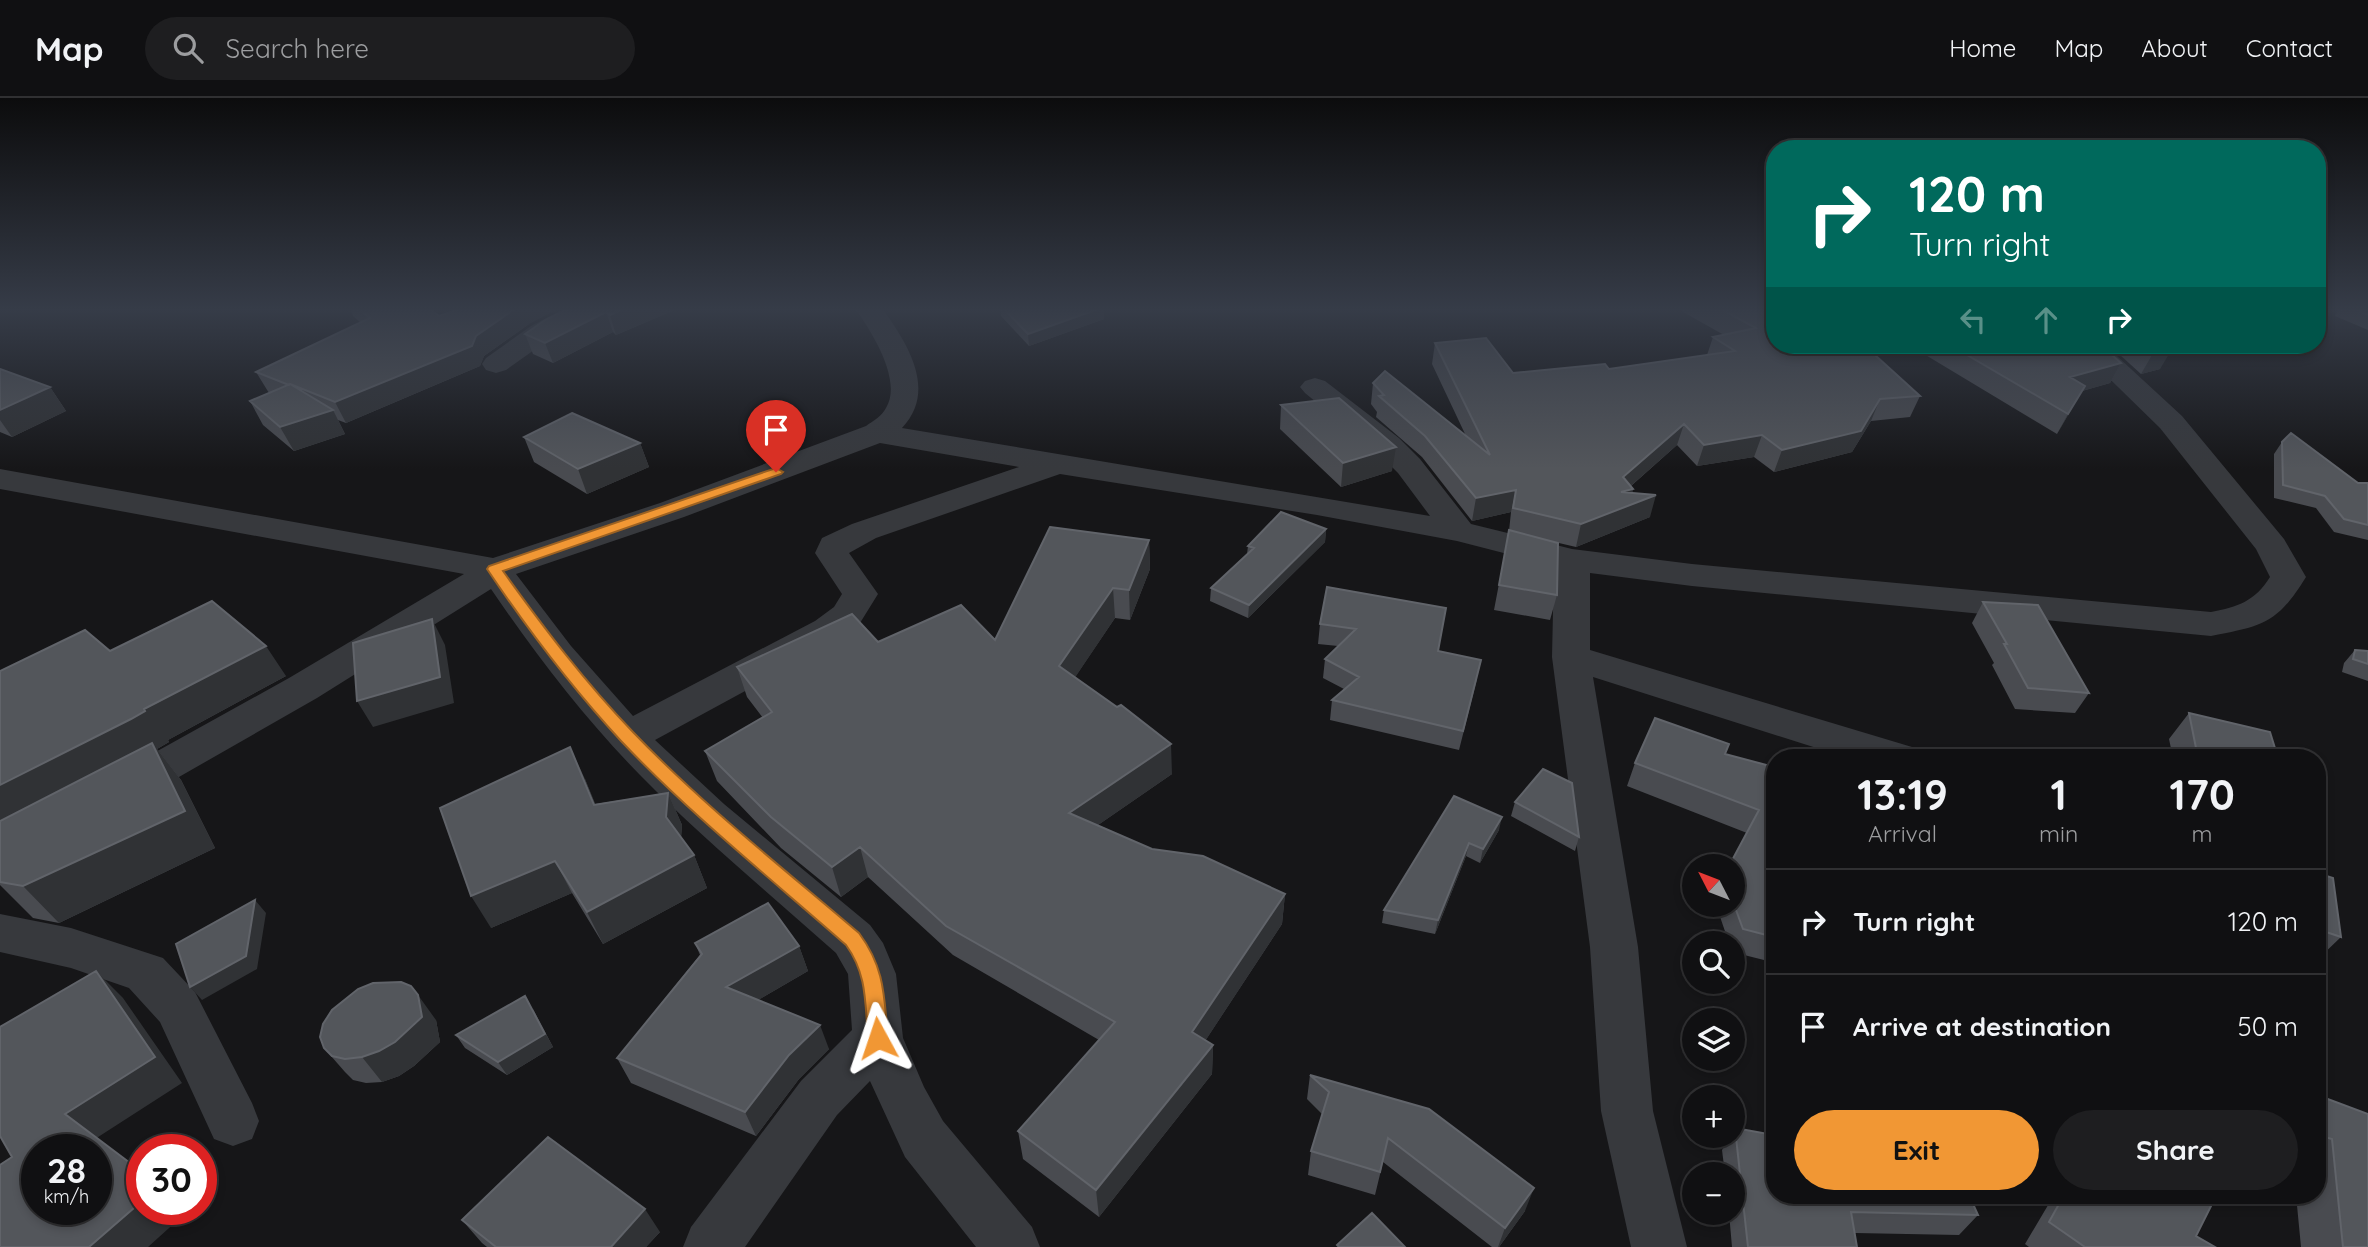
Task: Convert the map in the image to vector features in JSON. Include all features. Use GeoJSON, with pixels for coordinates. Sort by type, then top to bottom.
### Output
{"type":"FeatureCollection","features":[{"type":"Feature","properties":{"kind":"street"},"geometry":{"type":"LineString","coordinates":[[92,806],[303,688],[461,593],[495,569],[672,510],[877,433],[893,421],[903,406],[906,391],[898,362]]}},
{"type":"Feature","properties":{"kind":"street"},"geometry":{"type":"LineString","coordinates":[[877,433],[1199,488],[1317,505],[1459,531],[1572,560],[1692,575],[2211,624],[2252,617],[2275,600],[2288,577],[2272,546],[2171,422],[2107,362]]}},
{"type":"Feature","properties":{"kind":"street"},"geometry":{"type":"LineString","coordinates":[[1315,387],[1388,445],[1409,466],[1459,531]]}},
{"type":"Feature","properties":{"kind":"street"},"geometry":{"type":"LineString","coordinates":[[627,737],[828,630],[847,615],[860,594],[832,554],[834,545],[864,531],[1060,463]]}},
{"type":"Feature","properties":{"kind":"street"},"geometry":{"type":"LineString","coordinates":[[0,479],[495,569],[550,648],[627,737],[688,796],[853,939],[866,957],[872,974],[878,1038],[904,1101],[924,1139],[1012,1247]]}},
{"type":"Feature","properties":{"kind":"street"},"geometry":{"type":"LineString","coordinates":[[1572,560],[1571,657],[1614,947],[1627,1111],[1659,1247]]}},
{"type":"Feature","properties":{"kind":"street"},"geometry":{"type":"LineString","coordinates":[[1571,657],[1868,749]]}},
{"type":"Feature","properties":{"kind":"street"},"geometry":{"type":"LineString","coordinates":[[0,933],[71,948],[146,972],[178,1007],[233,1121]]}},
{"type":"Feature","properties":{"kind":"street"},"geometry":{"type":"LineString","coordinates":[[711,1247],[819,1098],[878,1038]]}},
{"type":"Feature","properties":{"kind":"building"},"geometry":{"type":"Polygon","coordinates":[[[278,362],[434,362],[335,402],[256,372],[278,362]]]}},
{"type":"Feature","properties":{"kind":"building"},"geometry":{"type":"Polygon","coordinates":[[[1444,362],[1504,362],[1513,373],[1605,364],[1609,369],[1661,362],[1882,362],[1920,396],[1880,399],[1861,431],[1782,450],[1762,435],[1704,445],[1684,424],[1623,477],[1633,489],[1621,492],[1656,495],[1581,524],[1513,508],[1516,490],[1476,498],[1425,436],[1379,396],[1384,395],[1373,383],[1385,371],[1490,455],[1444,362]]]}},
{"type":"Feature","properties":{"kind":"building"},"geometry":{"type":"Polygon","coordinates":[[[1978,362],[2121,363],[2070,377],[2085,386],[2068,414],[1978,362]]]}},
{"type":"Feature","properties":{"kind":"building"},"geometry":{"type":"Polygon","coordinates":[[[0,369],[50,387],[0,410],[0,369]]]}},
{"type":"Feature","properties":{"kind":"building"},"geometry":{"type":"Polygon","coordinates":[[[290,384],[333,410],[280,427],[250,401],[290,384]]]}},
{"type":"Feature","properties":{"kind":"building"},"geometry":{"type":"Polygon","coordinates":[[[1339,398],[1396,447],[1343,463],[1281,405],[1339,398]]]}},
{"type":"Feature","properties":{"kind":"building"},"geometry":{"type":"Polygon","coordinates":[[[572,413],[640,443],[578,469],[524,437],[572,413]]]}},
{"type":"Feature","properties":{"kind":"building"},"geometry":{"type":"Polygon","coordinates":[[[2291,433],[2358,483],[2368,483],[2368,525],[2344,519],[2325,496],[2283,485],[2282,442],[2291,433]]]}},
{"type":"Feature","properties":{"kind":"building"},"geometry":{"type":"Polygon","coordinates":[[[1281,512],[1326,529],[1249,605],[1211,588],[1254,548],[1248,546],[1281,512]]]}},
{"type":"Feature","properties":{"kind":"building"},"geometry":{"type":"Polygon","coordinates":[[[1050,527],[1149,540],[1129,590],[1113,588],[1059,666],[1117,707],[1121,705],[1171,744],[1069,813],[1152,849],[1203,856],[1285,894],[1192,1032],[1213,1045],[1096,1190],[1018,1131],[1115,1022],[946,926],[860,847],[832,867],[771,817],[705,751],[772,712],[737,667],[852,614],[878,642],[961,605],[995,640],[1050,527]]]}},
{"type":"Feature","properties":{"kind":"building"},"geometry":{"type":"Polygon","coordinates":[[[1509,530],[1558,543],[1557,595],[1499,585],[1509,530]]]}},
{"type":"Feature","properties":{"kind":"building"},"geometry":{"type":"Polygon","coordinates":[[[1327,587],[1446,608],[1438,651],[1481,660],[1463,731],[1332,700],[1359,677],[1325,659],[1356,629],[1320,624],[1327,587]]]}},
{"type":"Feature","properties":{"kind":"building"},"geometry":{"type":"Polygon","coordinates":[[[212,601],[266,646],[144,709],[145,711],[131,719],[0,785],[0,671],[85,630],[110,651],[212,601]]]}},
{"type":"Feature","properties":{"kind":"building"},"geometry":{"type":"Polygon","coordinates":[[[1983,602],[2038,605],[2089,693],[2028,688],[1983,602]]]}},
{"type":"Feature","properties":{"kind":"building"},"geometry":{"type":"Polygon","coordinates":[[[432,619],[440,677],[357,701],[353,643],[432,619]]]}},
{"type":"Feature","properties":{"kind":"building"},"geometry":{"type":"Polygon","coordinates":[[[2355,650],[2368,651],[2368,664],[2353,659],[2355,650]]]}},
{"type":"Feature","properties":{"kind":"building"},"geometry":{"type":"Polygon","coordinates":[[[2189,713],[2270,732],[2275,749],[2196,749],[2189,713]]]}},
{"type":"Feature","properties":{"kind":"building"},"geometry":{"type":"Polygon","coordinates":[[[1655,718],[1729,744],[1725,754],[1766,765],[1766,935],[1743,929],[1739,917],[1745,917],[1745,854],[1735,854],[1759,810],[1635,763],[1655,718]]]}},
{"type":"Feature","properties":{"kind":"building"},"geometry":{"type":"Polygon","coordinates":[[[152,743],[185,811],[23,886],[0,882],[0,821],[152,743]]]}},
{"type":"Feature","properties":{"kind":"building"},"geometry":{"type":"Polygon","coordinates":[[[570,747],[594,805],[668,793],[666,817],[694,855],[587,912],[555,861],[471,896],[440,808],[570,747]]]}},
{"type":"Feature","properties":{"kind":"building"},"geometry":{"type":"Polygon","coordinates":[[[1543,769],[1572,783],[1579,837],[1515,802],[1543,769]]]}},
{"type":"Feature","properties":{"kind":"building"},"geometry":{"type":"Polygon","coordinates":[[[1454,796],[1502,817],[1483,849],[1469,843],[1438,920],[1384,910],[1454,796]]]}},
{"type":"Feature","properties":{"kind":"building"},"geometry":{"type":"Polygon","coordinates":[[[2326,876],[2333,878],[2341,937],[2326,932],[2326,876]]]}},
{"type":"Feature","properties":{"kind":"building"},"geometry":{"type":"Polygon","coordinates":[[[255,900],[246,956],[190,987],[176,944],[255,900]]]}},
{"type":"Feature","properties":{"kind":"building"},"geometry":{"type":"Polygon","coordinates":[[[768,903],[799,946],[726,987],[820,1025],[789,1055],[745,1112],[617,1058],[702,954],[695,943],[768,903]]]}},
{"type":"Feature","properties":{"kind":"building"},"geometry":{"type":"Polygon","coordinates":[[[96,971],[155,1057],[65,1114],[92,1134],[21,1134],[21,1225],[112,1225],[112,1149],[126,1160],[126,1215],[89,1247],[0,1247],[0,1165],[12,1157],[0,1136],[0,1027],[96,971]]]}},
{"type":"Feature","properties":{"kind":"building"},"geometry":{"type":"Polygon","coordinates":[[[401,982],[411,986],[418,995],[422,1017],[395,1042],[362,1057],[345,1059],[332,1056],[324,1048],[320,1037],[323,1024],[332,1010],[358,989],[373,983],[401,982]]]}},
{"type":"Feature","properties":{"kind":"building"},"geometry":{"type":"Polygon","coordinates":[[[525,996],[545,1034],[498,1062],[456,1035],[525,996]]]}},
{"type":"Feature","properties":{"kind":"building"},"geometry":{"type":"Polygon","coordinates":[[[1310,1075],[1429,1109],[1534,1188],[1505,1228],[1388,1138],[1380,1172],[1311,1151],[1329,1092],[1310,1075]]]}},
{"type":"Feature","properties":{"kind":"building"},"geometry":{"type":"Polygon","coordinates":[[[2326,1098],[2368,1114],[2368,1247],[2343,1247],[2332,1139],[2326,1137],[2326,1098]]]}},
{"type":"Feature","properties":{"kind":"building"},"geometry":{"type":"Polygon","coordinates":[[[1745,1130],[1766,1134],[1766,1204],[1973,1204],[1978,1215],[1851,1212],[1857,1247],[1748,1247],[1745,1162],[1739,1162],[1737,1148],[1745,1148],[1745,1130]]]}},
{"type":"Feature","properties":{"kind":"building"},"geometry":{"type":"Polygon","coordinates":[[[548,1137],[645,1209],[611,1247],[496,1247],[462,1220],[548,1137]]]}},
{"type":"Feature","properties":{"kind":"building"},"geometry":{"type":"Polygon","coordinates":[[[2059,1204],[2208,1204],[2211,1206],[2196,1236],[2215,1247],[2085,1247],[2049,1222],[2059,1204]]]}},
{"type":"Feature","properties":{"kind":"building"},"geometry":{"type":"Polygon","coordinates":[[[1372,1213],[1405,1247],[1337,1245],[1372,1213]]]}},
{"type":"Feature","properties":{"kind":"route"},"geometry":{"type":"LineString","coordinates":[[776,472],[495,569],[550,648],[627,737],[688,796],[853,939],[866,957],[872,974],[878,1038]]}}]}
